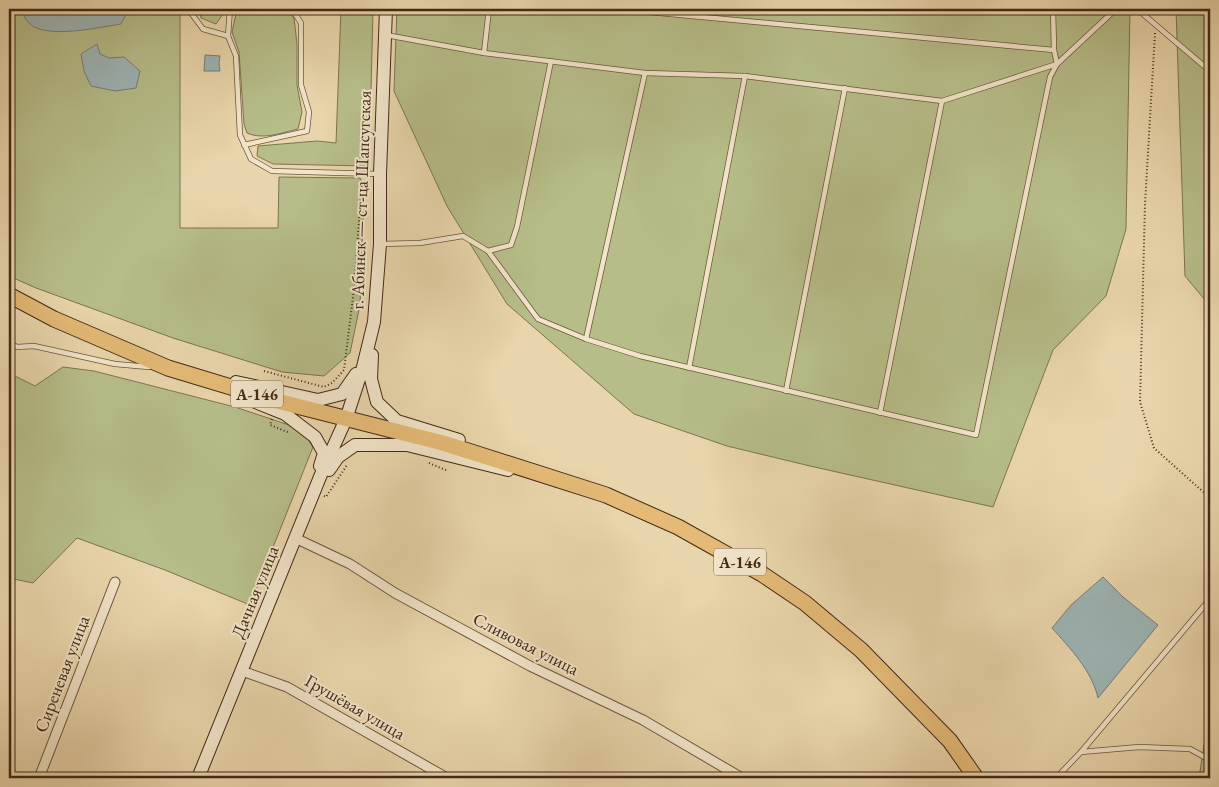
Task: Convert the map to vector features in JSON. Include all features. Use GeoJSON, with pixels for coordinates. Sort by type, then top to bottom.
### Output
{"type":"FeatureCollection","features":[{"type":"Feature","properties":{"kind":"highway","name":"А-146"},"geometry":{"type":"LineString","coordinates":[[9,295],[54,319],[168,368],[346,419],[443,443],[606,495],[686,532],[762,574],[805,603],[861,650],[950,741],[976,778]]}},
{"type":"Feature","properties":{"kind":"main road","name":"г. Абинск — ст-ца Шапсугская"},"geometry":{"type":"LineString","coordinates":[[346,419],[364,367],[374,322],[380,244],[380,174],[386,9]]}},
{"type":"Feature","properties":{"kind":"main road"},"geometry":{"type":"LineString","coordinates":[[168,368],[318,400],[342,394],[355,378],[374,322]]}},
{"type":"Feature","properties":{"kind":"main road"},"geometry":{"type":"LineString","coordinates":[[374,322],[371,379],[377,402],[398,421],[487,449],[606,495]]}},
{"type":"Feature","properties":{"kind":"main road"},"geometry":{"type":"LineString","coordinates":[[168,368],[285,414],[315,437],[324,453],[314,490]]}},
{"type":"Feature","properties":{"kind":"main road","name":"Дачная улица"},"geometry":{"type":"LineString","coordinates":[[198,778],[314,490],[346,419]]}},
{"type":"Feature","properties":{"kind":"main road"},"geometry":{"type":"LineString","coordinates":[[314,490],[338,456],[355,445],[407,446],[606,495]]}},
{"type":"Feature","properties":{"kind":"street","name":"Сливовая улица"},"geometry":{"type":"LineString","coordinates":[[295,538],[350,564],[395,593],[530,666],[643,720],[742,778]]}},
{"type":"Feature","properties":{"kind":"street","name":"Сиреневая улица"},"geometry":{"type":"LineString","coordinates":[[39,778],[115,582]]}},
{"type":"Feature","properties":{"kind":"street","name":"Грушёвая улица"},"geometry":{"type":"LineString","coordinates":[[242,671],[287,687],[447,778]]}},
{"type":"Feature","properties":{"kind":"lane"},"geometry":{"type":"LineString","coordinates":[[191,9],[203,29],[228,36]]}},
{"type":"Feature","properties":{"kind":"lane"},"geometry":{"type":"LineString","coordinates":[[230,9],[228,36],[236,56],[240,135],[250,159],[272,171],[380,174]]}},
{"type":"Feature","properties":{"kind":"lane"},"geometry":{"type":"LineString","coordinates":[[244,144],[307,132],[309,112],[302,85],[301,23],[292,9]]}},
{"type":"Feature","properties":{"kind":"lane"},"geometry":{"type":"LineString","coordinates":[[484,53],[489,9]]}},
{"type":"Feature","properties":{"kind":"lane"},"geometry":{"type":"LineString","coordinates":[[616,9],[1054,50]]}},
{"type":"Feature","properties":{"kind":"lane"},"geometry":{"type":"LineString","coordinates":[[1053,9],[1054,50],[1057,64]]}},
{"type":"Feature","properties":{"kind":"lane"},"geometry":{"type":"LineString","coordinates":[[380,244],[420,243],[462,236],[488,251],[538,319],[586,339],[640,356],[976,436],[1050,77],[1057,64],[1116,9]]}},
{"type":"Feature","properties":{"kind":"lane"},"geometry":{"type":"LineString","coordinates":[[1137,9],[1210,71]]}},
{"type":"Feature","properties":{"kind":"lane"},"geometry":{"type":"LineString","coordinates":[[385,35],[484,53],[551,62],[645,73],[745,76],[942,101],[1057,64]]}},
{"type":"Feature","properties":{"kind":"lane"},"geometry":{"type":"LineString","coordinates":[[488,251],[511,246],[517,227],[551,62]]}},
{"type":"Feature","properties":{"kind":"lane"},"geometry":{"type":"LineString","coordinates":[[586,339],[645,73]]}},
{"type":"Feature","properties":{"kind":"lane"},"geometry":{"type":"LineString","coordinates":[[689,368],[745,76]]}},
{"type":"Feature","properties":{"kind":"lane"},"geometry":{"type":"LineString","coordinates":[[786,391],[845,88]]}},
{"type":"Feature","properties":{"kind":"lane"},"geometry":{"type":"LineString","coordinates":[[880,413],[942,101]]}},
{"type":"Feature","properties":{"kind":"lane"},"geometry":{"type":"LineString","coordinates":[[9,343],[16,347],[34,346],[115,364],[168,368]]}},
{"type":"Feature","properties":{"kind":"lane"},"geometry":{"type":"LineString","coordinates":[[1056,778],[1081,752],[1210,598]]}},
{"type":"Feature","properties":{"kind":"lane"},"geometry":{"type":"LineString","coordinates":[[1081,752],[1139,747],[1190,749],[1210,760]]}},
{"type":"Feature","properties":{"kind":"path"},"geometry":{"type":"LineString","coordinates":[[1155,24],[1145,204],[1140,402],[1154,448],[1210,498]]}},
{"type":"Feature","properties":{"kind":"path"},"geometry":{"type":"LineString","coordinates":[[264,371],[324,386],[332,383],[344,370],[354,289],[361,186],[370,136]]}},
{"type":"Feature","properties":{"kind":"green space"},"geometry":{"type":"Polygon","coordinates":[[[9,9],[180,9],[180,228],[278,228],[279,177],[360,178],[364,186],[360,305],[350,353],[324,376],[282,372],[173,338],[36,288],[9,276],[9,9]]]}},
{"type":"Feature","properties":{"kind":"green space"},"geometry":{"type":"Polygon","coordinates":[[[199,9],[224,9],[216,24],[201,18],[199,9]]]}},
{"type":"Feature","properties":{"kind":"green space"},"geometry":{"type":"Polygon","coordinates":[[[237,9],[284,9],[294,18],[297,44],[297,85],[302,112],[298,129],[266,136],[247,133],[244,124],[239,52],[232,32],[237,9]]]}},
{"type":"Feature","properties":{"kind":"green space"},"geometry":{"type":"Polygon","coordinates":[[[341,9],[373,9],[371,90],[366,166],[273,164],[257,156],[258,146],[317,141],[336,143],[341,9]]]}},
{"type":"Feature","properties":{"kind":"green space"},"geometry":{"type":"Polygon","coordinates":[[[397,9],[1130,9],[1126,229],[1106,296],[1053,350],[993,507],[727,446],[634,414],[507,304],[447,206],[394,91],[397,9]]]}},
{"type":"Feature","properties":{"kind":"green space"},"geometry":{"type":"Polygon","coordinates":[[[1176,9],[1210,9],[1210,306],[1185,276],[1176,9]]]}},
{"type":"Feature","properties":{"kind":"green space"},"geometry":{"type":"Polygon","coordinates":[[[63,367],[94,371],[235,407],[301,429],[313,447],[250,605],[165,570],[77,538],[33,583],[9,578],[9,373],[35,386],[63,367]]]}},
{"type":"Feature","properties":{"kind":"green space"},"geometry":{"type":"Polygon","coordinates":[[[1210,706],[1210,778],[1199,778],[1210,706]]]}},
{"type":"Feature","properties":{"kind":"water"},"geometry":{"type":"Polygon","coordinates":[[[26,9],[129,9],[121,24],[60,32],[47,31],[29,23],[23,13],[26,9]]]}},
{"type":"Feature","properties":{"kind":"water"},"geometry":{"type":"Polygon","coordinates":[[[97,44],[100,54],[109,58],[124,57],[140,71],[136,88],[115,91],[91,86],[84,71],[81,54],[97,44]]]}},
{"type":"Feature","properties":{"kind":"water"},"geometry":{"type":"Polygon","coordinates":[[[205,55],[220,56],[220,71],[204,71],[205,55]]]}},
{"type":"Feature","properties":{"kind":"water"},"geometry":{"type":"Polygon","coordinates":[[[1103,577],[1123,597],[1158,625],[1098,698],[1086,669],[1052,628],[1071,605],[1103,577]]]}}]}
